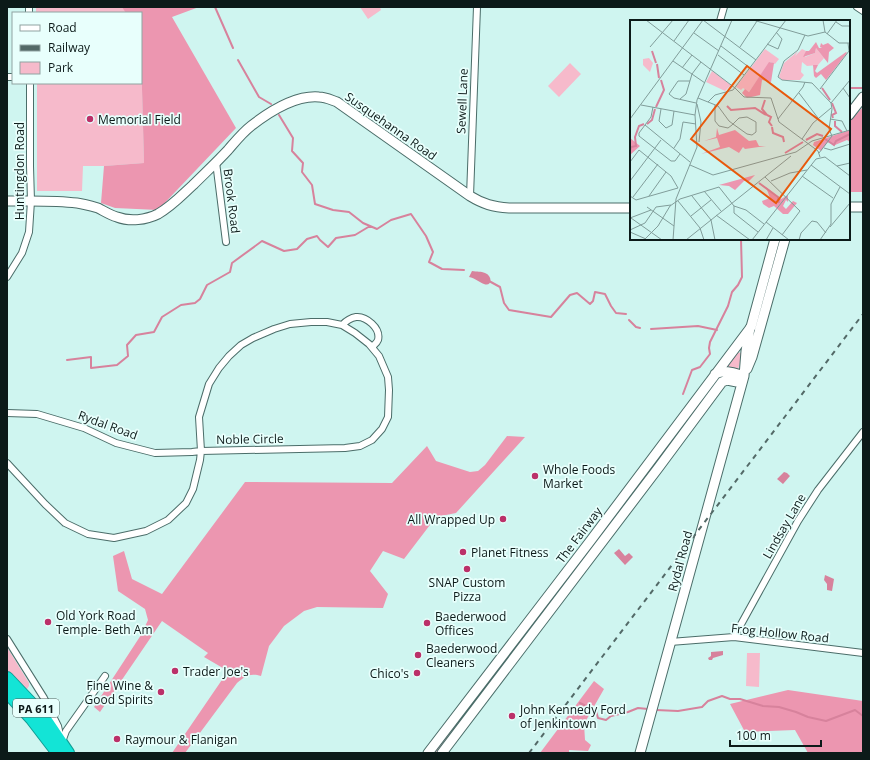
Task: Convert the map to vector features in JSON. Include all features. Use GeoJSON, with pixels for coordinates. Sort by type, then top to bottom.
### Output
{"type":"FeatureCollection","features":[{"type":"Feature","properties":{"kind":"highway","name":"PA 611"},"geometry":{"type":"LineString","coordinates":[[7,678],[43,716],[60,748]]}},
{"type":"Feature","properties":{"kind":"highway","name":"PA 611"},"geometry":{"type":"LineString","coordinates":[[7,692],[60,748],[68,753]]}},
{"type":"Feature","properties":{"kind":"main road"},"geometry":{"type":"LineString","coordinates":[[850,107],[863,96]]}},
{"type":"Feature","properties":{"kind":"main road"},"geometry":{"type":"LineString","coordinates":[[850,114],[863,96]]}},
{"type":"Feature","properties":{"kind":"main road","name":"Susquehanna Road"},"geometry":{"type":"LineString","coordinates":[[7,201],[76,203],[99,209],[119,218],[128,220],[138,220],[157,215],[167,209],[242,135],[262,118],[285,104],[304,98],[320,97],[329,99],[344,108],[482,203],[499,208],[630,208]]}},
{"type":"Feature","properties":{"kind":"main road"},"geometry":{"type":"LineString","coordinates":[[850,207],[863,207]]}},
{"type":"Feature","properties":{"kind":"main road","name":"The Fairway"},"geometry":{"type":"LineString","coordinates":[[428,753],[751,327],[775,240]]}},
{"type":"Feature","properties":{"kind":"main road","name":"Rydal Road"},"geometry":{"type":"LineString","coordinates":[[640,753],[743,380],[752,357],[785,240]]}},
{"type":"Feature","properties":{"kind":"main road","name":"Rydal Road"},"geometry":{"type":"LineString","coordinates":[[743,380],[746,351],[751,327]]}},
{"type":"Feature","properties":{"kind":"main road"},"geometry":{"type":"LineString","coordinates":[[715,374],[723,371],[730,372],[743,380]]}},
{"type":"Feature","properties":{"kind":"main road","name":"The Fairway"},"geometry":{"type":"LineString","coordinates":[[442,753],[722,382],[727,380],[743,380]]}},
{"type":"Feature","properties":{"kind":"main road"},"geometry":{"type":"LineString","coordinates":[[673,430],[681,437]]}},
{"type":"Feature","properties":{"kind":"street","name":"Sewell Lane"},"geometry":{"type":"LineString","coordinates":[[470,196],[477,7]]}},
{"type":"Feature","properties":{"kind":"street"},"geometry":{"type":"LineString","coordinates":[[720,20],[724,7]]}},
{"type":"Feature","properties":{"kind":"street"},"geometry":{"type":"LineString","coordinates":[[857,7],[863,11]]}},
{"type":"Feature","properties":{"kind":"street","name":"Huntingdon Road"},"geometry":{"type":"LineString","coordinates":[[7,277],[22,253],[29,232],[32,201],[30,162],[30,84]]}},
{"type":"Feature","properties":{"kind":"street","name":"Brook Road"},"geometry":{"type":"LineString","coordinates":[[216,162],[226,242]]}},
{"type":"Feature","properties":{"kind":"street"},"geometry":{"type":"LineString","coordinates":[[342,325],[348,320],[357,317],[367,320],[374,326],[378,334],[378,341],[372,348]]}},
{"type":"Feature","properties":{"kind":"street","name":"Noble Circle"},"geometry":{"type":"LineString","coordinates":[[327,322],[342,325],[355,333],[379,356],[388,378],[388,417],[382,429],[372,440],[360,446],[345,448],[201,451],[199,417],[209,384],[219,368],[241,345],[253,338],[290,324],[327,322]]}},
{"type":"Feature","properties":{"kind":"street","name":"Rydal Road"},"geometry":{"type":"LineString","coordinates":[[7,413],[37,414],[84,428],[116,443],[155,453],[201,451]]}},
{"type":"Feature","properties":{"kind":"street","name":"Lindsay Lane"},"geometry":{"type":"LineString","coordinates":[[734,637],[798,521],[818,490],[863,432]]}},
{"type":"Feature","properties":{"kind":"street"},"geometry":{"type":"LineString","coordinates":[[7,463],[44,504],[65,523],[88,534],[114,538],[146,531],[168,520],[186,503],[193,490],[201,451]]}},
{"type":"Feature","properties":{"kind":"street","name":"Frog Hollow Road"},"geometry":{"type":"LineString","coordinates":[[670,642],[734,637],[863,653]]}},
{"type":"Feature","properties":{"kind":"street"},"geometry":{"type":"LineString","coordinates":[[7,639],[44,698],[58,726],[60,748]]}},
{"type":"Feature","properties":{"kind":"street"},"geometry":{"type":"LineString","coordinates":[[60,748],[66,731],[105,676]]}},
{"type":"Feature","properties":{"kind":"green space"},"geometry":{"type":"Polygon","coordinates":[[[36,7],[140,7],[140,12],[36,12],[36,7]]]}},
{"type":"Feature","properties":{"kind":"green space"},"geometry":{"type":"Polygon","coordinates":[[[360,7],[380,7],[381,10],[368,19],[360,7]]]}},
{"type":"Feature","properties":{"kind":"green space"},"geometry":{"type":"Polygon","coordinates":[[[570,63],[581,74],[559,97],[548,86],[570,63]]]}},
{"type":"Feature","properties":{"kind":"green space","name":"Memorial Field"},"geometry":{"type":"Polygon","coordinates":[[[37,84],[142,84],[144,163],[83,166],[82,191],[37,191],[37,84]]]}},
{"type":"Feature","properties":{"kind":"green space"},"geometry":{"type":"Polygon","coordinates":[[[735,352],[742,353],[738,370],[724,367],[735,352]]]}},
{"type":"Feature","properties":{"kind":"green space"},"geometry":{"type":"Polygon","coordinates":[[[724,376],[684,427],[680,426],[715,378],[724,376]]]}},
{"type":"Feature","properties":{"kind":"green space"},"geometry":{"type":"Polygon","coordinates":[[[639,482],[637,489],[601,537],[598,536],[639,482]]]}},
{"type":"Feature","properties":{"kind":"green space"},"geometry":{"type":"Polygon","coordinates":[[[563,579],[566,582],[520,642],[519,641],[563,579]]]}},
{"type":"Feature","properties":{"kind":"green space"},"geometry":{"type":"Polygon","coordinates":[[[7,647],[29,683],[27,689],[24,690],[7,675],[7,647]]]}},
{"type":"Feature","properties":{"kind":"green space"},"geometry":{"type":"Polygon","coordinates":[[[747,653],[760,653],[759,687],[746,686],[747,653]]]}},
{"type":"Feature","properties":{"kind":"green space"},"geometry":{"type":"Polygon","coordinates":[[[501,663],[499,669],[458,724],[456,721],[501,663]]]}},
{"type":"Feature","properties":{"kind":"green space"},"geometry":{"type":"Polygon","coordinates":[[[455,722],[457,725],[436,753],[430,753],[455,722]]]}},
{"type":"Feature","properties":{"kind":"shaded area"},"geometry":{"type":"Polygon","coordinates":[[[122,7],[199,7],[172,17],[236,128],[158,210],[115,208],[101,203],[104,166],[144,163],[142,12],[125,12],[122,7]]]}},
{"type":"Feature","properties":{"kind":"shaded area"},"geometry":{"type":"Polygon","coordinates":[[[863,107],[863,192],[850,192],[850,121],[863,107]]]}},
{"type":"Feature","properties":{"kind":"shaded area"},"geometry":{"type":"Polygon","coordinates":[[[472,271],[488,274],[490,283],[487,285],[469,277],[472,271]]]}},
{"type":"Feature","properties":{"kind":"shaded area"},"geometry":{"type":"Polygon","coordinates":[[[507,436],[525,437],[456,513],[436,517],[404,559],[383,551],[370,571],[388,594],[383,608],[317,607],[304,611],[284,626],[269,646],[261,676],[248,676],[237,683],[185,753],[172,753],[228,671],[204,657],[208,653],[162,621],[100,712],[94,707],[141,635],[148,620],[145,609],[118,591],[113,556],[124,551],[132,579],[162,594],[245,482],[392,483],[427,446],[436,461],[470,472],[478,471],[485,465],[507,436]]]}},
{"type":"Feature","properties":{"kind":"shaded area"},"geometry":{"type":"Polygon","coordinates":[[[784,472],[790,476],[783,484],[777,479],[784,472]]]}},
{"type":"Feature","properties":{"kind":"shaded area"},"geometry":{"type":"Polygon","coordinates":[[[619,549],[625,556],[629,553],[633,557],[625,565],[614,553],[619,549]]]}},
{"type":"Feature","properties":{"kind":"shaded area"},"geometry":{"type":"Polygon","coordinates":[[[825,575],[834,579],[832,591],[827,590],[827,584],[824,580],[825,575]]]}},
{"type":"Feature","properties":{"kind":"shaded area"},"geometry":{"type":"Polygon","coordinates":[[[723,651],[723,655],[709,660],[708,658],[711,656],[711,652],[723,651]]]}},
{"type":"Feature","properties":{"kind":"shaded area"},"geometry":{"type":"Polygon","coordinates":[[[594,681],[604,689],[584,724],[585,740],[591,745],[588,751],[569,750],[569,753],[540,753],[594,681]]]}},
{"type":"Feature","properties":{"kind":"shaded area"},"geometry":{"type":"Polygon","coordinates":[[[788,690],[863,701],[863,753],[808,753],[795,730],[745,732],[730,704],[788,690]]]}},
{"type":"Feature","properties":{"kind":"waterway"},"geometry":{"type":"LineString","coordinates":[[215,7],[233,48]]}},
{"type":"Feature","properties":{"kind":"waterway"},"geometry":{"type":"LineString","coordinates":[[238,60],[259,97],[271,104]]}},
{"type":"Feature","properties":{"kind":"waterway"},"geometry":{"type":"LineString","coordinates":[[850,88],[863,88]]}},
{"type":"Feature","properties":{"kind":"waterway"},"geometry":{"type":"LineString","coordinates":[[279,115],[293,138],[292,151],[303,163],[302,172],[312,185],[315,204],[333,210],[349,212],[363,223],[377,229],[391,220],[411,214],[426,236],[433,252],[429,262],[442,269],[464,270]]}},
{"type":"Feature","properties":{"kind":"waterway"},"geometry":{"type":"LineString","coordinates":[[67,360],[91,357],[91,368],[117,365],[128,356],[127,345],[136,335],[154,332],[162,317],[181,305],[195,303],[200,299],[207,285],[230,272],[232,263],[262,241],[284,251],[297,249],[307,239],[317,236],[328,247],[336,238],[355,235],[370,226]]}},
{"type":"Feature","properties":{"kind":"waterway"},"geometry":{"type":"LineString","coordinates":[[683,394],[692,370],[700,367],[710,354],[710,342],[728,306],[732,292],[742,277],[741,240]]}},
{"type":"Feature","properties":{"kind":"waterway"},"geometry":{"type":"LineString","coordinates":[[489,281],[500,287],[504,303],[509,310],[551,317],[570,295],[577,293],[590,304],[593,301],[595,292],[605,294],[616,313],[626,314]]}},
{"type":"Feature","properties":{"kind":"waterway"},"geometry":{"type":"LineString","coordinates":[[629,320],[636,327],[640,328]]}},
{"type":"Feature","properties":{"kind":"waterway"},"geometry":{"type":"LineString","coordinates":[[651,329],[698,326],[717,330]]}},
{"type":"Feature","properties":{"kind":"waterway"},"geometry":{"type":"LineString","coordinates":[[656,710],[678,711],[702,707],[708,701],[722,696],[730,699],[740,699],[763,706],[779,707],[808,717],[826,721],[855,710],[863,716]]}},
{"type":"Feature","properties":{"kind":"waterway"},"geometry":{"type":"LineString","coordinates":[[580,703],[596,711],[598,718],[606,720],[611,716],[638,708],[648,709]]}},
{"type":"Feature","properties":{"kind":"railway"},"geometry":{"type":"LineString","coordinates":[[529,753],[863,314]]}},
{"type":"Feature","properties":{"kind":"place","name":"Memorial Field"},"geometry":{"type":"Point","coordinates":[90,119]}},
{"type":"Feature","properties":{"kind":"place","name":"Whole Foods Market"},"geometry":{"type":"Point","coordinates":[535,476]}},
{"type":"Feature","properties":{"kind":"place","name":"All Wrapped Up"},"geometry":{"type":"Point","coordinates":[503,519]}},
{"type":"Feature","properties":{"kind":"place","name":"Planet Fitness"},"geometry":{"type":"Point","coordinates":[463,552]}},
{"type":"Feature","properties":{"kind":"place","name":"SNAP Custom Pizza"},"geometry":{"type":"Point","coordinates":[467,569]}},
{"type":"Feature","properties":{"kind":"place","name":"Old York Road Temple- Beth Am"},"geometry":{"type":"Point","coordinates":[48,622]}},
{"type":"Feature","properties":{"kind":"place","name":"Baederwood Offices"},"geometry":{"type":"Point","coordinates":[427,623]}},
{"type":"Feature","properties":{"kind":"place","name":"Baederwood Cleaners"},"geometry":{"type":"Point","coordinates":[418,655]}},
{"type":"Feature","properties":{"kind":"place","name":"Trader Joe's"},"geometry":{"type":"Point","coordinates":[175,671]}},
{"type":"Feature","properties":{"kind":"place","name":"Chico's"},"geometry":{"type":"Point","coordinates":[417,673]}},
{"type":"Feature","properties":{"kind":"place","name":"Fine Wine & Good Spirits"},"geometry":{"type":"Point","coordinates":[161,692]}},
{"type":"Feature","properties":{"kind":"place","name":"John Kennedy Ford of Jenkintown"},"geometry":{"type":"Point","coordinates":[512,716]}},
{"type":"Feature","properties":{"kind":"place","name":"Raymour & Flanigan"},"geometry":{"type":"Point","coordinates":[117,739]}}]}
